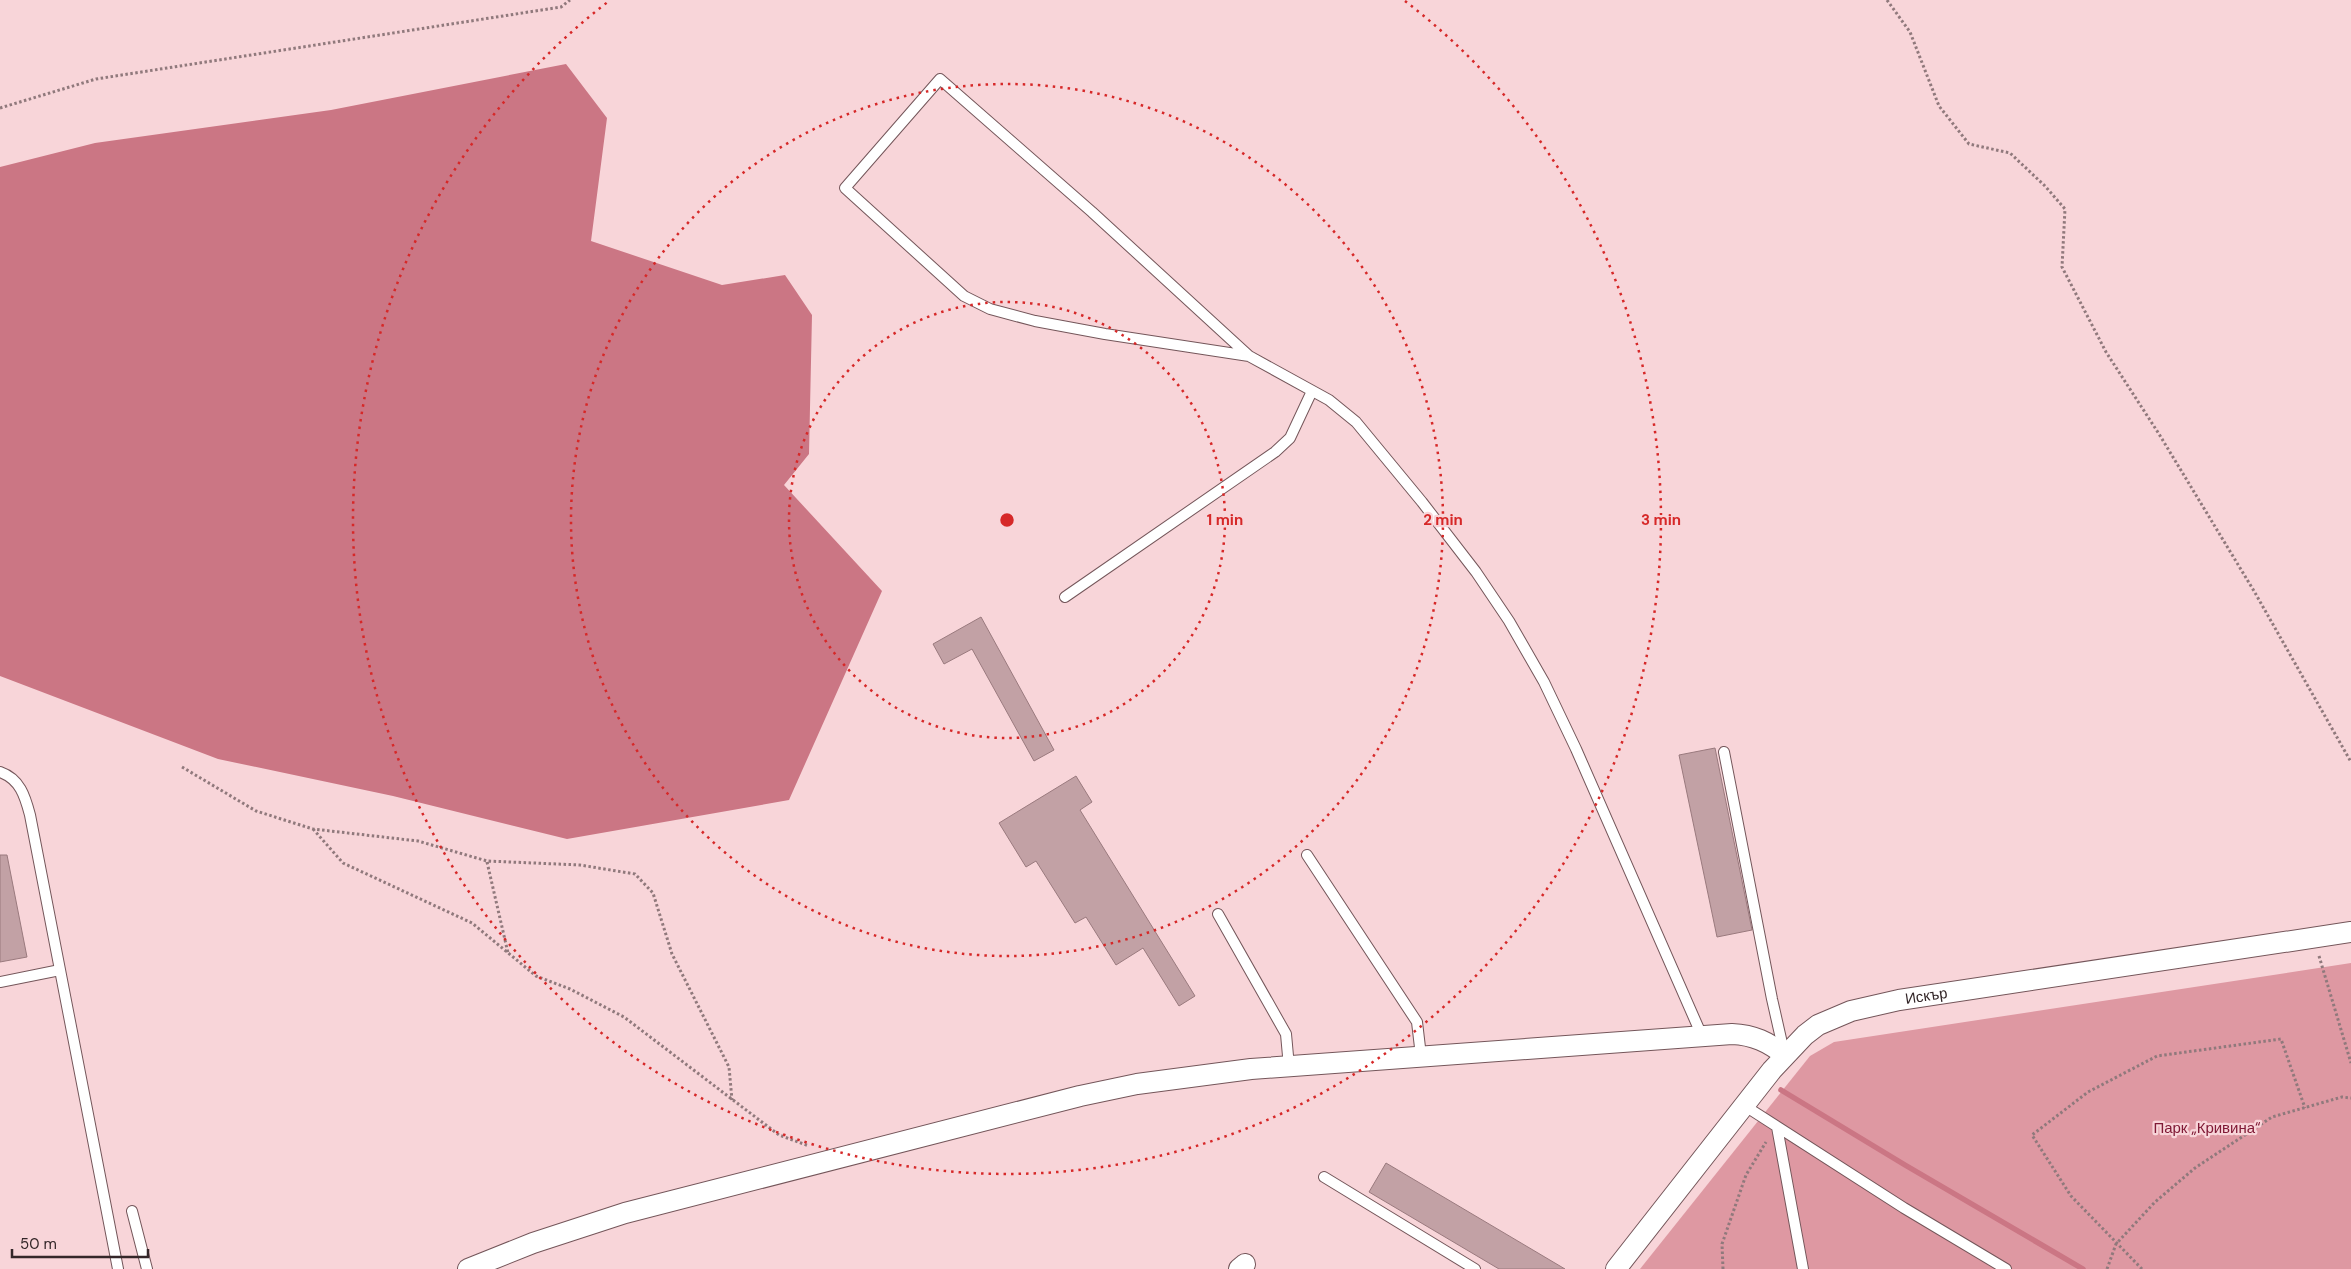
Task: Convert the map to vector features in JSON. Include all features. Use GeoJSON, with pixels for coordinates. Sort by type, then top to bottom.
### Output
{"type":"FeatureCollection","features":[{"type":"Feature","properties":{"kind":"street","name":"Искър"},"geometry":{"type":"LineString","coordinates":[[1616,1269],[1785,1055],[1818,1025],[1851,1011],[1872,1005],[2351,932]]}},
{"type":"Feature","properties":{"kind":"street"},"geometry":{"type":"LineString","coordinates":[[468,1269],[498,1263],[542,1240],[624,1213],[1080,1096],[1185,1076],[1289,1066],[1702,1036],[1751,1035],[1768,1043],[1785,1055]]}},
{"type":"Feature","properties":{"kind":"lane"},"geometry":{"type":"LineString","coordinates":[[1249,356],[1105,334],[1035,321],[990,309],[964,296],[845,188],[940,79],[1092,212],[1249,356],[1329,400],[1356,422],[1476,572],[1508,620],[1544,682],[1576,749],[1702,1036]]}},
{"type":"Feature","properties":{"kind":"lane"},"geometry":{"type":"LineString","coordinates":[[1065,597],[1275,452],[1290,438],[1312,391]]}},
{"type":"Feature","properties":{"kind":"lane"},"geometry":{"type":"LineString","coordinates":[[1724,752],[1772,999],[1785,1055]]}},
{"type":"Feature","properties":{"kind":"lane"},"geometry":{"type":"LineString","coordinates":[[0,772],[8,775],[19,785],[26,800],[118,1269]]}},
{"type":"Feature","properties":{"kind":"lane"},"geometry":{"type":"LineString","coordinates":[[1307,855],[1417,1022],[1421,1056]]}},
{"type":"Feature","properties":{"kind":"lane"},"geometry":{"type":"LineString","coordinates":[[1218,914],[1286,1034],[1289,1066]]}},
{"type":"Feature","properties":{"kind":"lane"},"geometry":{"type":"LineString","coordinates":[[0,982],[60,970]]}},
{"type":"Feature","properties":{"kind":"lane"},"geometry":{"type":"LineString","coordinates":[[1745,1106],[2006,1269]]}},
{"type":"Feature","properties":{"kind":"lane"},"geometry":{"type":"LineString","coordinates":[[1776,1127],[1803,1269]]}},
{"type":"Feature","properties":{"kind":"lane"},"geometry":{"type":"LineString","coordinates":[[1324,1177],[1475,1269]]}},
{"type":"Feature","properties":{"kind":"lane"},"geometry":{"type":"LineString","coordinates":[[132,1211],[147,1269]]}},
{"type":"Feature","properties":{"kind":"path"},"geometry":{"type":"LineString","coordinates":[[0,108],[96,79],[561,7],[570,0]]}},
{"type":"Feature","properties":{"kind":"path"},"geometry":{"type":"LineString","coordinates":[[1887,0],[1910,32],[1940,106],[1969,144],[2010,153],[2045,186],[2065,209],[2062,266],[2106,352],[2159,434],[2254,591],[2351,762]]}},
{"type":"Feature","properties":{"kind":"path"},"geometry":{"type":"LineString","coordinates":[[182,767],[256,812],[313,829],[418,841],[487,862],[580,865],[635,874],[653,893],[672,954],[729,1067],[732,1100]]}},
{"type":"Feature","properties":{"kind":"path"},"geometry":{"type":"LineString","coordinates":[[313,829],[343,863],[472,924],[536,976],[570,989],[624,1017],[779,1135],[841,1157]]}},
{"type":"Feature","properties":{"kind":"path"},"geometry":{"type":"LineString","coordinates":[[487,862],[509,954]]}},
{"type":"Feature","properties":{"kind":"path"},"geometry":{"type":"LineString","coordinates":[[2313,937],[2351,1063]]}},
{"type":"Feature","properties":{"kind":"path"},"geometry":{"type":"LineString","coordinates":[[2142,1269],[2071,1196],[2032,1136],[2088,1092],[2157,1056],[2281,1040],[2305,1108]]}},
{"type":"Feature","properties":{"kind":"path"},"geometry":{"type":"LineString","coordinates":[[2107,1269],[2116,1244],[2155,1202],[2195,1168],[2272,1117],[2342,1097],[2351,1098]]}},
{"type":"Feature","properties":{"kind":"path"},"geometry":{"type":"LineString","coordinates":[[1723,1269],[1722,1244],[1746,1175],[1776,1127]]}},
{"type":"Feature","properties":{"kind":"green space","name":"Парк „Кривина“"},"geometry":{"type":"Polygon","coordinates":[[[2351,963],[2351,1269],[1640,1269],[1810,1056],[1834,1042],[2351,963]]]}},
{"type":"Feature","properties":{"kind":"shaded area"},"geometry":{"type":"Polygon","coordinates":[[[566,64],[607,118],[591,241],[722,285],[785,275],[812,315],[809,454],[784,485],[882,591],[789,800],[567,839],[393,796],[218,759],[0,676],[0,167],[95,143],[331,110],[566,64]]]}},
{"type":"Feature","properties":{"kind":"building"},"geometry":{"type":"Polygon","coordinates":[[[981,617],[1054,750],[1034,761],[972,649],[944,664],[933,644],[981,617]]]}},
{"type":"Feature","properties":{"kind":"building"},"geometry":{"type":"Polygon","coordinates":[[[1715,748],[1752,930],[1717,937],[1679,755],[1715,748]]]}},
{"type":"Feature","properties":{"kind":"building"},"geometry":{"type":"Polygon","coordinates":[[[1076,776],[1092,802],[1080,810],[1195,996],[1179,1006],[1143,948],[1116,965],[1086,917],[1075,923],[1036,861],[1026,867],[999,823],[1076,776]]]}},
{"type":"Feature","properties":{"kind":"building"},"geometry":{"type":"Polygon","coordinates":[[[0,855],[7,855],[27,957],[0,962],[0,855]]]}},
{"type":"Feature","properties":{"kind":"building"},"geometry":{"type":"Polygon","coordinates":[[[1386,1163],[1565,1269],[1499,1269],[1369,1192],[1386,1163]]]}},
{"type":"Feature","properties":{"kind":"waterway"},"geometry":{"type":"LineString","coordinates":[[1781,1090],[2083,1269]]}}]}
